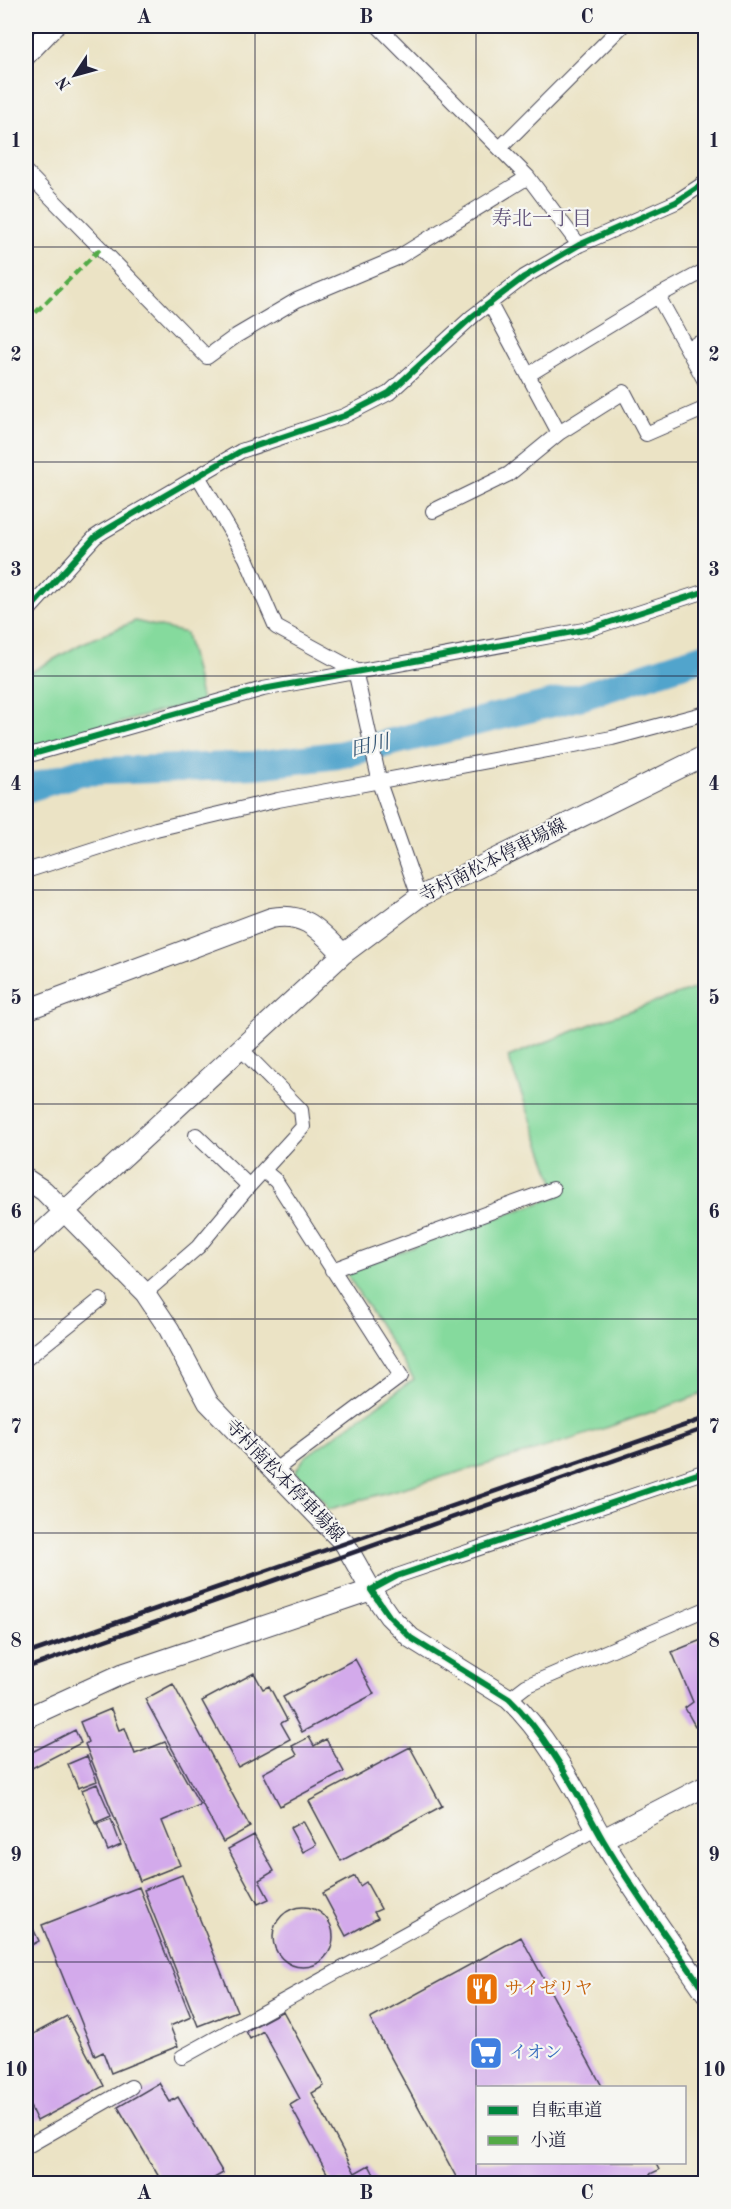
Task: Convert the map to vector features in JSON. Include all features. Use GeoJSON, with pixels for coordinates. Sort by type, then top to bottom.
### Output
{"type":"FeatureCollection","features":[{"type":"Feature","properties":{"kind":"main road"},"geometry":{"type":"LineString","coordinates":[[26,55],[54,26]]}},
{"type":"Feature","properties":{"kind":"main road","name":"寺村南松本停車場線"},"geometry":{"type":"LineString","coordinates":[[26,1247],[343,954],[418,897],[705,755]]}},
{"type":"Feature","properties":{"kind":"main road"},"geometry":{"type":"LineString","coordinates":[[26,1010],[260,922],[288,915],[304,920],[343,954]]}},
{"type":"Feature","properties":{"kind":"main road","name":"寺村南松本停車場線"},"geometry":{"type":"LineString","coordinates":[[26,1179],[44,1191],[64,1214],[145,1293],[169,1329],[208,1402],[345,1544],[371,1590],[389,1616],[411,1638],[509,1699],[522,1711],[705,1993]]}},
{"type":"Feature","properties":{"kind":"main road"},"geometry":{"type":"LineString","coordinates":[[26,1719],[122,1674],[371,1590]]}},
{"type":"Feature","properties":{"kind":"main road"},"geometry":{"type":"LineString","coordinates":[[600,1833],[705,1786]]}},
{"type":"Feature","properties":{"kind":"street"},"geometry":{"type":"LineString","coordinates":[[378,26],[528,177],[579,245]]}},
{"type":"Feature","properties":{"kind":"street"},"geometry":{"type":"LineString","coordinates":[[500,148],[622,26]]}},
{"type":"Feature","properties":{"kind":"street"},"geometry":{"type":"LineString","coordinates":[[26,172],[207,357],[236,336],[297,300],[397,258],[528,177]]}},
{"type":"Feature","properties":{"kind":"street"},"geometry":{"type":"LineString","coordinates":[[26,613],[95,537],[241,451],[344,416],[389,393],[474,316],[524,277],[579,245],[676,202],[705,182]]}},
{"type":"Feature","properties":{"kind":"street"},"geometry":{"type":"LineString","coordinates":[[528,375],[705,270]]}},
{"type":"Feature","properties":{"kind":"street"},"geometry":{"type":"LineString","coordinates":[[658,296],[705,383]]}},
{"type":"Feature","properties":{"kind":"street"},"geometry":{"type":"LineString","coordinates":[[490,304],[559,433]]}},
{"type":"Feature","properties":{"kind":"street"},"geometry":{"type":"LineString","coordinates":[[687,348],[705,340]]}},
{"type":"Feature","properties":{"kind":"street"},"geometry":{"type":"LineString","coordinates":[[433,511],[509,474],[559,433],[624,392],[646,434],[705,408]]}},
{"type":"Feature","properties":{"kind":"street"},"geometry":{"type":"LineString","coordinates":[[198,476],[246,558],[276,627],[356,672],[380,778],[418,897]]}},
{"type":"Feature","properties":{"kind":"street"},"geometry":{"type":"LineString","coordinates":[[26,756],[253,692],[589,629],[705,591]]}},
{"type":"Feature","properties":{"kind":"street"},"geometry":{"type":"LineString","coordinates":[[26,871],[156,829],[278,800],[380,778],[612,738],[705,713]]}},
{"type":"Feature","properties":{"kind":"street"},"geometry":{"type":"LineString","coordinates":[[145,1293],[198,1247],[303,1127],[300,1110],[241,1050]]}},
{"type":"Feature","properties":{"kind":"street"},"geometry":{"type":"LineString","coordinates":[[196,1135],[249,1186]]}},
{"type":"Feature","properties":{"kind":"street"},"geometry":{"type":"LineString","coordinates":[[264,1170],[276,1181],[401,1376],[275,1470]]}},
{"type":"Feature","properties":{"kind":"street"},"geometry":{"type":"LineString","coordinates":[[332,1270],[553,1190]]}},
{"type":"Feature","properties":{"kind":"street"},"geometry":{"type":"LineString","coordinates":[[26,1359],[100,1300]]}},
{"type":"Feature","properties":{"kind":"street"},"geometry":{"type":"LineString","coordinates":[[371,1590],[397,1576],[705,1471]]}},
{"type":"Feature","properties":{"kind":"street"},"geometry":{"type":"LineString","coordinates":[[509,1699],[526,1686],[705,1609]]}},
{"type":"Feature","properties":{"kind":"street"},"geometry":{"type":"LineString","coordinates":[[182,2057],[600,1833]]}},
{"type":"Feature","properties":{"kind":"street"},"geometry":{"type":"LineString","coordinates":[[26,2147],[131,2087]]}},
{"type":"Feature","properties":{"kind":"green space"},"geometry":{"type":"Polygon","coordinates":[[[135,621],[186,633],[202,701],[40,747],[26,742],[26,675],[81,644],[135,621]]]}},
{"type":"Feature","properties":{"kind":"green space"},"geometry":{"type":"Polygon","coordinates":[[[705,985],[705,1393],[553,1445],[327,1510],[326,1504],[295,1472],[305,1457],[414,1379],[348,1276],[348,1270],[559,1196],[508,1057],[594,1023],[705,985]]]}},
{"type":"Feature","properties":{"kind":"building"},"geometry":{"type":"Polygon","coordinates":[[[706,1638],[706,1720],[695,1726],[685,1708],[693,1702],[672,1652],[706,1638]]]}},
{"type":"Feature","properties":{"kind":"building"},"geometry":{"type":"Polygon","coordinates":[[[355,1659],[374,1694],[302,1732],[283,1697],[355,1659]]]}},
{"type":"Feature","properties":{"kind":"building"},"geometry":{"type":"Polygon","coordinates":[[[254,1673],[263,1689],[269,1686],[287,1720],[281,1723],[290,1739],[238,1767],[202,1701],[254,1673]]]}},
{"type":"Feature","properties":{"kind":"building"},"geometry":{"type":"Polygon","coordinates":[[[173,1684],[250,1827],[223,1842],[145,1699],[173,1684]]]}},
{"type":"Feature","properties":{"kind":"building"},"geometry":{"type":"Polygon","coordinates":[[[111,1709],[119,1730],[125,1728],[135,1754],[165,1742],[200,1805],[162,1821],[180,1865],[140,1881],[85,1744],[88,1742],[80,1722],[111,1709]]]}},
{"type":"Feature","properties":{"kind":"building"},"geometry":{"type":"Polygon","coordinates":[[[75,1730],[81,1743],[26,1771],[26,1755],[75,1730]]]}},
{"type":"Feature","properties":{"kind":"building"},"geometry":{"type":"Polygon","coordinates":[[[309,1737],[314,1746],[326,1739],[344,1772],[280,1806],[263,1773],[297,1755],[292,1746],[309,1737]]]}},
{"type":"Feature","properties":{"kind":"building"},"geometry":{"type":"Polygon","coordinates":[[[410,1747],[442,1806],[341,1861],[309,1801],[410,1747]]]}},
{"type":"Feature","properties":{"kind":"building"},"geometry":{"type":"Polygon","coordinates":[[[87,1756],[97,1781],[78,1788],[68,1764],[87,1756]]]}},
{"type":"Feature","properties":{"kind":"building"},"geometry":{"type":"Polygon","coordinates":[[[97,1784],[111,1816],[95,1823],[82,1790],[97,1784]]]}},
{"type":"Feature","properties":{"kind":"building"},"geometry":{"type":"Polygon","coordinates":[[[111,1819],[121,1845],[108,1851],[97,1824],[111,1819]]]}},
{"type":"Feature","properties":{"kind":"building"},"geometry":{"type":"Polygon","coordinates":[[[303,1821],[316,1845],[303,1852],[290,1828],[303,1821]]]}},
{"type":"Feature","properties":{"kind":"building"},"geometry":{"type":"Polygon","coordinates":[[[254,1835],[274,1871],[259,1880],[269,1899],[258,1904],[228,1849],[254,1835]]]}},
{"type":"Feature","properties":{"kind":"building"},"geometry":{"type":"Polygon","coordinates":[[[182,1875],[237,2011],[198,2026],[144,1890],[182,1875]]]}},
{"type":"Feature","properties":{"kind":"building"},"geometry":{"type":"Polygon","coordinates":[[[355,1876],[360,1886],[366,1882],[381,1909],[374,1912],[378,1918],[346,1936],[323,1893],[355,1876]]]}},
{"type":"Feature","properties":{"kind":"building"},"geometry":{"type":"Polygon","coordinates":[[[139,1887],[191,2017],[170,2026],[178,2046],[111,2073],[103,2052],[95,2056],[42,1925],[139,1887]]]}},
{"type":"Feature","properties":{"kind":"building"},"geometry":{"type":"Polygon","coordinates":[[[303,1907],[320,1912],[328,1920],[333,1937],[328,1954],[320,1962],[303,1967],[286,1962],[278,1954],[273,1937],[278,1920],[286,1912],[303,1907]]]}},
{"type":"Feature","properties":{"kind":"building"},"geometry":{"type":"Polygon","coordinates":[[[26,1914],[39,1941],[26,1948],[26,1914]]]}},
{"type":"Feature","properties":{"kind":"building","name":"イオン"},"geometry":{"type":"Polygon","coordinates":[[[521,1937],[602,2086],[476,2086],[476,2164],[656,2164],[659,2170],[650,2174],[655,2184],[460,2184],[370,2019],[521,1937]]]}},
{"type":"Feature","properties":{"kind":"building"},"geometry":{"type":"Polygon","coordinates":[[[283,2011],[324,2086],[312,2093],[355,2173],[369,2165],[379,2184],[344,2184],[342,2180],[333,2184],[290,2105],[300,2099],[263,2031],[250,2039],[246,2031],[283,2011]]]}},
{"type":"Feature","properties":{"kind":"building"},"geometry":{"type":"Polygon","coordinates":[[[67,2016],[104,2086],[37,2121],[26,2098],[26,2038],[67,2016]]]}},
{"type":"Feature","properties":{"kind":"building"},"geometry":{"type":"Polygon","coordinates":[[[159,2083],[170,2102],[178,2097],[223,2173],[204,2184],[163,2184],[118,2107],[159,2083]]]}},
{"type":"Feature","properties":{"kind":"waterway","name":"田川"},"geometry":{"type":"LineString","coordinates":[[26,789],[80,772],[255,765],[338,755],[583,696],[706,656]]}},
{"type":"Feature","properties":{"kind":"railway"},"geometry":{"type":"LineString","coordinates":[[26,1654],[706,1418]]}},
{"type":"Feature","properties":{"kind":"railway"},"geometry":{"type":"LineString","coordinates":[[26,1668],[706,1428]]}},
{"type":"Feature","properties":{"kind":"marked path"},"geometry":{"type":"LineString","coordinates":[[26,322],[101,248]]}},
{"type":"Feature","properties":{"kind":"cycle path"},"geometry":{"type":"LineString","coordinates":[[26,613],[95,537],[104,531],[241,451],[344,416],[389,393],[473,316],[524,277],[579,245],[676,202],[706,182]]}},
{"type":"Feature","properties":{"kind":"cycle path"},"geometry":{"type":"LineString","coordinates":[[26,756],[263,689],[589,629],[706,591]]}},
{"type":"Feature","properties":{"kind":"cycle path"},"geometry":{"type":"LineString","coordinates":[[706,1471],[397,1576],[371,1590],[389,1616],[411,1638],[509,1699],[537,1730],[572,1784],[627,1879],[706,1993]]}},
{"type":"Feature","properties":{"kind":"place","name":"サイゼリヤ"},"geometry":{"type":"Point","coordinates":[482,1989]}},
{"type":"Feature","properties":{"kind":"place","name":"イオン"},"geometry":{"type":"Point","coordinates":[486,2053]}},
{"type":"Feature","properties":{"kind":"district","name":"寿北一丁目"},"geometry":{"type":"Point","coordinates":[542,220]}}]}
